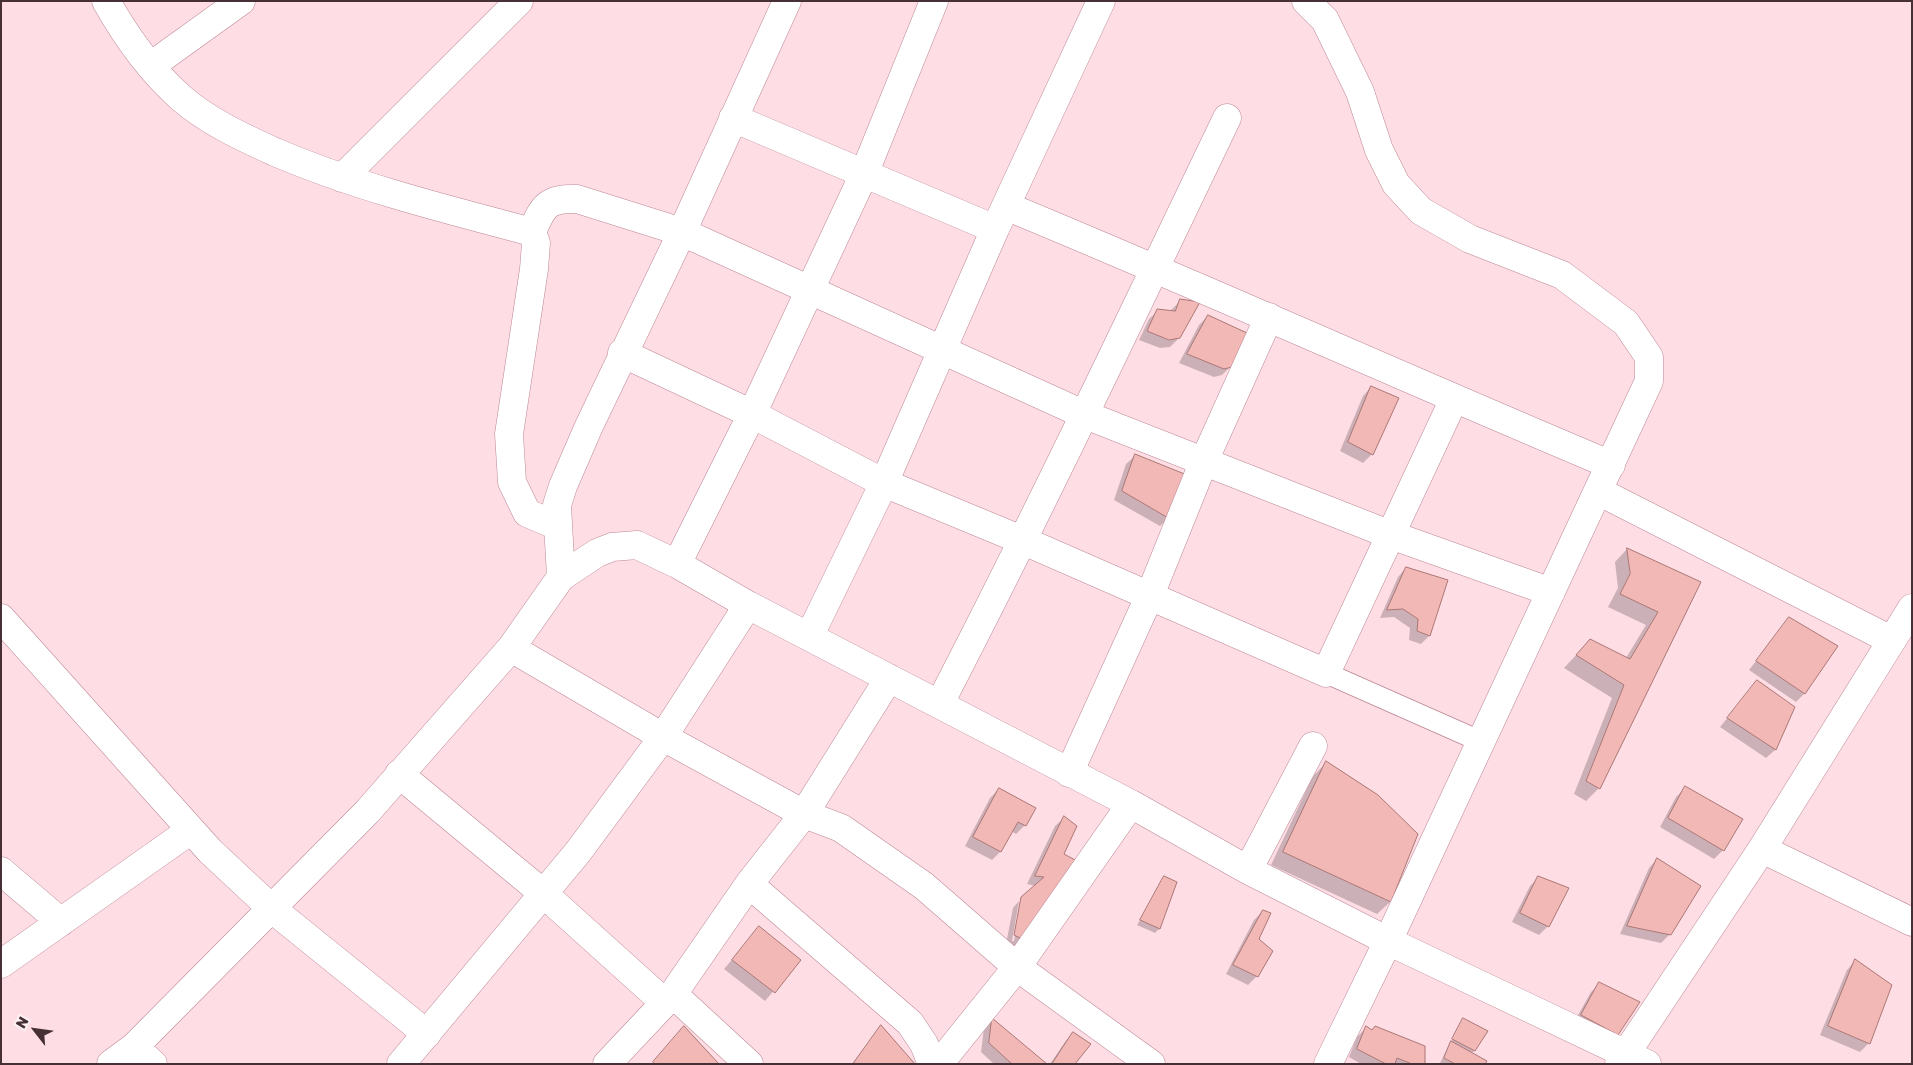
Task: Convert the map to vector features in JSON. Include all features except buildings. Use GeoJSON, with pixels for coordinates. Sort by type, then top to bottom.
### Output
{"type":"FeatureCollection","features":[{"type":"Feature","properties":{"kind":"street"},"geometry":{"type":"LineString","coordinates":[[106,1],[115,17],[152,66],[180,97],[233,133],[318,170],[342,178],[532,232]]}},
{"type":"Feature","properties":{"kind":"street"},"geometry":{"type":"LineString","coordinates":[[152,66],[241,1]]}},
{"type":"Feature","properties":{"kind":"street"},"geometry":{"type":"LineString","coordinates":[[342,178],[519,1]]}},
{"type":"Feature","properties":{"kind":"street"},"geometry":{"type":"LineString","coordinates":[[561,576],[557,505],[563,486],[622,353],[682,232],[787,1]]}},
{"type":"Feature","properties":{"kind":"street"},"geometry":{"type":"LineString","coordinates":[[677,564],[752,414],[864,174],[934,1]]}},
{"type":"Feature","properties":{"kind":"street"},"geometry":{"type":"LineString","coordinates":[[810,635],[884,483],[1001,218],[1101,1]]}},
{"type":"Feature","properties":{"kind":"street"},"geometry":{"type":"LineString","coordinates":[[1306,1],[1325,20],[1360,92],[1379,150],[1396,184],[1421,211],[1470,239],[1562,275],[1626,323],[1649,357],[1649,381],[1611,465],[1388,941],[1328,1064]]}},
{"type":"Feature","properties":{"kind":"street"},"geometry":{"type":"LineString","coordinates":[[733,118],[864,174],[1155,268],[1454,399],[1611,465]]}},
{"type":"Feature","properties":{"kind":"street"},"geometry":{"type":"LineString","coordinates":[[940,703],[1024,541],[1083,414],[1227,118]]}},
{"type":"Feature","properties":{"kind":"street"},"geometry":{"type":"LineString","coordinates":[[558,526],[528,514],[512,482],[509,434],[534,270],[536,243],[532,232],[539,215],[547,204],[560,199],[577,200],[682,232],[1083,414],[1392,535],[1551,592]]}},
{"type":"Feature","properties":{"kind":"street"},"geometry":{"type":"LineString","coordinates":[[1068,773],[1150,596],[1204,460],[1269,317]]}},
{"type":"Feature","properties":{"kind":"street"},"geometry":{"type":"LineString","coordinates":[[622,353],[752,414],[884,483],[1024,541],[1326,673],[1454,399]]}},
{"type":"Feature","properties":{"kind":"street"},"geometry":{"type":"LineString","coordinates":[[1598,491],[1891,640]]}},
{"type":"Feature","properties":{"kind":"street"},"geometry":{"type":"LineString","coordinates":[[111,1064],[144,1055],[271,908],[367,812],[511,648],[561,576],[597,553],[612,547],[638,545],[677,564],[748,604],[940,703],[1068,773],[1131,804],[1248,870],[1630,1060],[1912,608]]}},
{"type":"Feature","properties":{"kind":"street"},"geometry":{"type":"LineString","coordinates":[[401,1064],[544,894],[663,737],[748,604]]}},
{"type":"Feature","properties":{"kind":"street"},"geometry":{"type":"LineString","coordinates":[[1,618],[210,852],[271,908],[427,1034]]}},
{"type":"Feature","properties":{"kind":"street"},"geometry":{"type":"LineString","coordinates":[[511,648],[663,737],[804,814],[841,828],[924,886],[1017,966],[1151,1064]]}},
{"type":"Feature","properties":{"kind":"street"},"geometry":{"type":"LineString","coordinates":[[607,1064],[669,998],[749,884],[804,814],[889,678]]}},
{"type":"Feature","properties":{"kind":"street"},"geometry":{"type":"LineString","coordinates":[[1248,870],[1313,746]]}},
{"type":"Feature","properties":{"kind":"street"},"geometry":{"type":"LineString","coordinates":[[400,774],[749,1064]]}},
{"type":"Feature","properties":{"kind":"street"},"geometry":{"type":"LineString","coordinates":[[939,1064],[1017,966],[1131,804]]}},
{"type":"Feature","properties":{"kind":"street"},"geometry":{"type":"LineString","coordinates":[[1,964],[191,830]]}},
{"type":"Feature","properties":{"kind":"street"},"geometry":{"type":"LineString","coordinates":[[1762,849],[1912,922]]}},
{"type":"Feature","properties":{"kind":"street"},"geometry":{"type":"LineString","coordinates":[[1,871],[60,922]]}},
{"type":"Feature","properties":{"kind":"street"},"geometry":{"type":"LineString","coordinates":[[749,884],[910,1023],[924,1044],[932,1064]]}},
{"type":"Feature","properties":{"kind":"lane"},"geometry":{"type":"LineString","coordinates":[[1326,673],[1482,742]]}}]}
